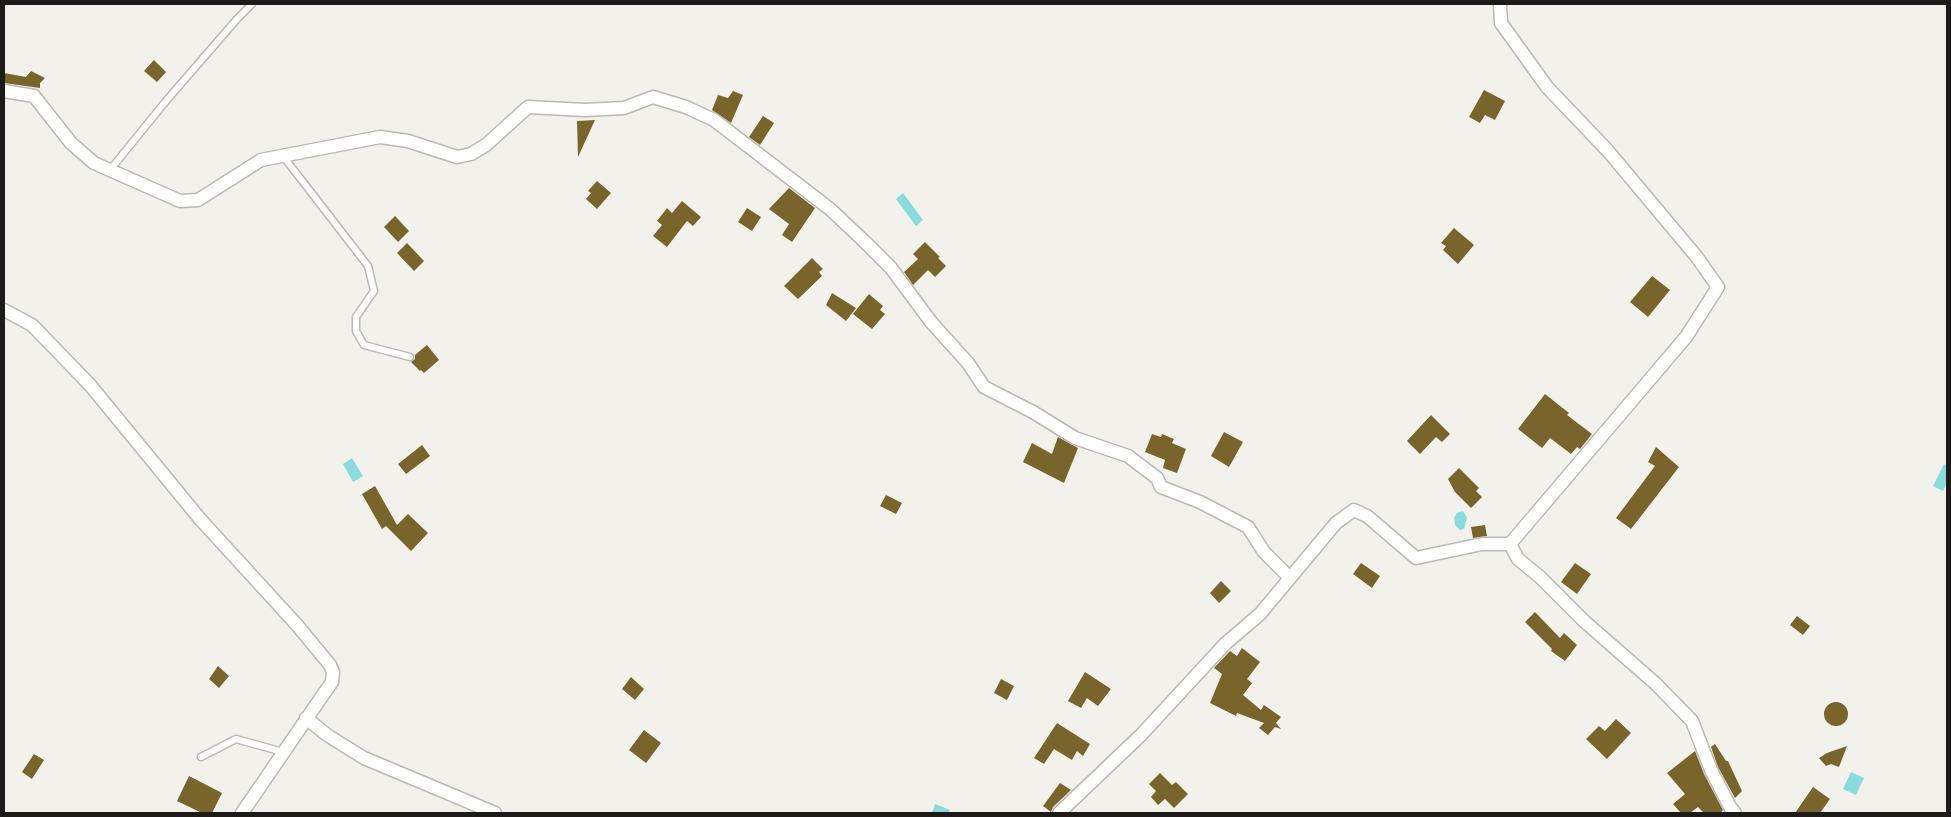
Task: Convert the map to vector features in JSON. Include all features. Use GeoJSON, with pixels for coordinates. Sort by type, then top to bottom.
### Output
{"type":"FeatureCollection","features":[{"type":"Feature","properties":{"kind":"street"},"geometry":{"type":"LineString","coordinates":[[1058,813],[1141,735],[1225,644],[1260,614],[1336,523],[1354,510],[1367,516],[1416,558],[1482,544],[1510,544],[1686,337],[1718,287],[1696,256],[1608,151],[1547,87],[1501,23],[1500,4]]}},
{"type":"Feature","properties":{"kind":"street"},"geometry":{"type":"LineString","coordinates":[[4,91],[34,96],[71,143],[94,164],[180,201],[198,200],[261,160],[380,138],[408,141],[457,157],[471,154],[486,145],[528,107],[585,110],[624,108],[653,96],[686,107],[714,120],[830,209],[891,268],[931,322],[968,363],[984,387],[1026,408],[1075,438],[1128,456],[1157,478],[1161,487],[1200,502],[1248,527],[1264,552],[1290,578]]}},
{"type":"Feature","properties":{"kind":"street"},"geometry":{"type":"LineString","coordinates":[[4,310],[32,325],[90,385],[200,520],[297,624],[330,665],[333,672],[332,682],[242,813]]}},
{"type":"Feature","properties":{"kind":"street"},"geometry":{"type":"LineString","coordinates":[[1510,544],[1518,559],[1540,577],[1584,621],[1656,684],[1692,721],[1711,770],[1730,808],[1735,813]]}},
{"type":"Feature","properties":{"kind":"street"},"geometry":{"type":"LineString","coordinates":[[306,718],[327,735],[364,758],[495,813]]}},
{"type":"Feature","properties":{"kind":"lane"},"geometry":{"type":"LineString","coordinates":[[109,170],[172,94],[252,4]]}},
{"type":"Feature","properties":{"kind":"lane"},"geometry":{"type":"LineString","coordinates":[[282,155],[368,266],[374,292],[356,317],[356,331],[364,344],[410,357]]}},
{"type":"Feature","properties":{"kind":"lane"},"geometry":{"type":"LineString","coordinates":[[201,757],[236,739],[283,752]]}},
{"type":"Feature","properties":{"kind":"water"},"geometry":{"type":"Polygon","coordinates":[[[903,193],[923,220],[916,226],[896,199],[903,193]]]}},
{"type":"Feature","properties":{"kind":"water"},"geometry":{"type":"Polygon","coordinates":[[[352,458],[363,476],[353,482],[343,464],[352,458]]]}},
{"type":"Feature","properties":{"kind":"water"},"geometry":{"type":"Polygon","coordinates":[[[1944,464],[1947,466],[1947,483],[1943,491],[1933,486],[1944,464]]]}},
{"type":"Feature","properties":{"kind":"water"},"geometry":{"type":"Polygon","coordinates":[[[1463,511],[1467,518],[1464,529],[1460,530],[1455,525],[1454,518],[1457,513],[1463,511]]]}},
{"type":"Feature","properties":{"kind":"water"},"geometry":{"type":"Polygon","coordinates":[[[1851,772],[1864,778],[1856,795],[1843,789],[1851,772]]]}},
{"type":"Feature","properties":{"kind":"water"},"geometry":{"type":"Polygon","coordinates":[[[935,804],[950,810],[948,813],[932,813],[935,804]]]}},
{"type":"Feature","properties":{"kind":"building"},"geometry":{"type":"Polygon","coordinates":[[[154,60],[166,72],[157,82],[144,71],[154,60]]]}},
{"type":"Feature","properties":{"kind":"building"},"geometry":{"type":"Polygon","coordinates":[[[31,71],[45,78],[40,83],[40,88],[4,83],[4,73],[26,77],[31,71]]]}},
{"type":"Feature","properties":{"kind":"building"},"geometry":{"type":"Polygon","coordinates":[[[1484,90],[1505,101],[1495,120],[1485,115],[1480,123],[1469,117],[1484,90]]]}},
{"type":"Feature","properties":{"kind":"building"},"geometry":{"type":"Polygon","coordinates":[[[733,91],[743,95],[731,123],[712,110],[718,95],[728,98],[733,91]]]}},
{"type":"Feature","properties":{"kind":"building"},"geometry":{"type":"Polygon","coordinates":[[[763,116],[774,123],[760,145],[749,137],[763,116]]]}},
{"type":"Feature","properties":{"kind":"building"},"geometry":{"type":"Polygon","coordinates":[[[595,120],[578,157],[577,121],[595,120]]]}},
{"type":"Feature","properties":{"kind":"building"},"geometry":{"type":"Polygon","coordinates":[[[597,181],[611,193],[597,209],[586,199],[591,193],[588,191],[597,181]]]}},
{"type":"Feature","properties":{"kind":"building"},"geometry":{"type":"Polygon","coordinates":[[[789,188],[815,208],[792,242],[782,235],[789,224],[769,209],[789,188]]]}},
{"type":"Feature","properties":{"kind":"building"},"geometry":{"type":"Polygon","coordinates":[[[682,201],[701,217],[693,226],[687,221],[667,247],[653,236],[662,225],[657,221],[667,208],[672,213],[682,201]]]}},
{"type":"Feature","properties":{"kind":"building"},"geometry":{"type":"Polygon","coordinates":[[[747,208],[761,217],[752,231],[738,222],[747,208]]]}},
{"type":"Feature","properties":{"kind":"building"},"geometry":{"type":"Polygon","coordinates":[[[395,216],[409,231],[398,242],[384,227],[395,216]]]}},
{"type":"Feature","properties":{"kind":"building"},"geometry":{"type":"Polygon","coordinates":[[[1454,228],[1474,245],[1458,264],[1443,250],[1446,246],[1441,243],[1454,228]]]}},
{"type":"Feature","properties":{"kind":"building"},"geometry":{"type":"Polygon","coordinates":[[[925,242],[946,266],[935,277],[928,270],[913,285],[904,272],[918,259],[913,254],[925,242]]]}},
{"type":"Feature","properties":{"kind":"building"},"geometry":{"type":"Polygon","coordinates":[[[407,243],[424,261],[414,271],[397,253],[407,243]]]}},
{"type":"Feature","properties":{"kind":"building"},"geometry":{"type":"Polygon","coordinates":[[[812,258],[823,269],[819,272],[822,276],[798,299],[784,286],[812,258]]]}},
{"type":"Feature","properties":{"kind":"building"},"geometry":{"type":"Polygon","coordinates":[[[1652,276],[1670,290],[1648,317],[1630,302],[1652,276]]]}},
{"type":"Feature","properties":{"kind":"building"},"geometry":{"type":"Polygon","coordinates":[[[832,293],[856,308],[846,321],[826,305],[832,293]]]}},
{"type":"Feature","properties":{"kind":"building"},"geometry":{"type":"Polygon","coordinates":[[[869,294],[883,306],[880,310],[885,314],[872,329],[853,314],[869,294]]]}},
{"type":"Feature","properties":{"kind":"building"},"geometry":{"type":"Polygon","coordinates":[[[427,345],[439,360],[424,373],[411,362],[415,359],[415,355],[427,345]]]}},
{"type":"Feature","properties":{"kind":"building"},"geometry":{"type":"Polygon","coordinates":[[[1545,394],[1569,413],[1567,415],[1592,434],[1580,449],[1577,447],[1571,454],[1550,438],[1542,448],[1518,429],[1545,394]]]}},
{"type":"Feature","properties":{"kind":"building"},"geometry":{"type":"Polygon","coordinates":[[[1431,415],[1450,434],[1442,442],[1436,437],[1420,454],[1407,441],[1431,415]]]}},
{"type":"Feature","properties":{"kind":"building"},"geometry":{"type":"Polygon","coordinates":[[[1224,432],[1243,442],[1229,467],[1211,456],[1224,432]]]}},
{"type":"Feature","properties":{"kind":"building"},"geometry":{"type":"Polygon","coordinates":[[[1152,434],[1161,437],[1162,434],[1174,439],[1172,443],[1186,449],[1177,473],[1163,468],[1165,460],[1145,452],[1152,434]]]}},
{"type":"Feature","properties":{"kind":"building"},"geometry":{"type":"Polygon","coordinates":[[[1058,437],[1078,448],[1064,483],[1023,462],[1032,443],[1052,454],[1058,437]]]}},
{"type":"Feature","properties":{"kind":"building"},"geometry":{"type":"Polygon","coordinates":[[[422,445],[430,456],[406,474],[398,464],[422,445]]]}},
{"type":"Feature","properties":{"kind":"building"},"geometry":{"type":"Polygon","coordinates":[[[1656,447],[1679,467],[1631,529],[1616,518],[1655,466],[1648,462],[1656,447]]]}},
{"type":"Feature","properties":{"kind":"building"},"geometry":{"type":"Polygon","coordinates":[[[1459,468],[1479,488],[1476,491],[1482,497],[1471,508],[1455,492],[1448,479],[1459,468]]]}},
{"type":"Feature","properties":{"kind":"building"},"geometry":{"type":"Polygon","coordinates":[[[375,486],[397,525],[408,514],[428,533],[411,551],[386,526],[382,529],[362,494],[375,486]]]}},
{"type":"Feature","properties":{"kind":"building"},"geometry":{"type":"Polygon","coordinates":[[[886,495],[902,503],[896,514],[880,506],[886,495]]]}},
{"type":"Feature","properties":{"kind":"building"},"geometry":{"type":"Polygon","coordinates":[[[1485,525],[1487,536],[1473,538],[1471,527],[1485,525]]]}},
{"type":"Feature","properties":{"kind":"building"},"geometry":{"type":"Polygon","coordinates":[[[1361,563],[1380,576],[1372,588],[1353,574],[1361,563]]]}},
{"type":"Feature","properties":{"kind":"building"},"geometry":{"type":"Polygon","coordinates":[[[1575,563],[1591,574],[1577,594],[1561,582],[1575,563]]]}},
{"type":"Feature","properties":{"kind":"building"},"geometry":{"type":"Polygon","coordinates":[[[1221,581],[1231,591],[1219,603],[1210,593],[1221,581]]]}},
{"type":"Feature","properties":{"kind":"building"},"geometry":{"type":"Polygon","coordinates":[[[1535,612],[1560,638],[1564,633],[1577,645],[1565,661],[1551,651],[1552,649],[1525,622],[1535,612]]]}},
{"type":"Feature","properties":{"kind":"building"},"geometry":{"type":"Polygon","coordinates":[[[1797,616],[1810,626],[1803,635],[1790,625],[1797,616]]]}},
{"type":"Feature","properties":{"kind":"building"},"geometry":{"type":"Polygon","coordinates":[[[1242,648],[1260,662],[1247,679],[1252,683],[1243,695],[1261,710],[1264,705],[1281,717],[1276,723],[1281,729],[1275,727],[1268,735],[1259,728],[1264,723],[1237,713],[1236,716],[1210,703],[1222,674],[1214,668],[1230,651],[1237,656],[1242,648]]]}},
{"type":"Feature","properties":{"kind":"building"},"geometry":{"type":"Polygon","coordinates":[[[218,666],[229,676],[219,688],[209,679],[218,666]]]}},
{"type":"Feature","properties":{"kind":"building"},"geometry":{"type":"Polygon","coordinates":[[[1085,672],[1111,689],[1098,706],[1087,698],[1081,708],[1068,701],[1085,672]]]}},
{"type":"Feature","properties":{"kind":"building"},"geometry":{"type":"Polygon","coordinates":[[[631,677],[644,689],[635,700],[622,689],[631,677]]]}},
{"type":"Feature","properties":{"kind":"building"},"geometry":{"type":"Polygon","coordinates":[[[1001,679],[1014,686],[1007,700],[994,693],[1001,679]]]}},
{"type":"Feature","properties":{"kind":"building"},"geometry":{"type":"Polygon","coordinates":[[[1836,702],[1845,705],[1848,714],[1845,723],[1836,726],[1827,723],[1824,714],[1827,705],[1836,702]]]}},
{"type":"Feature","properties":{"kind":"building"},"geometry":{"type":"Polygon","coordinates":[[[1616,719],[1631,733],[1607,759],[1586,739],[1599,726],[1605,731],[1616,719]]]}},
{"type":"Feature","properties":{"kind":"building"},"geometry":{"type":"Polygon","coordinates":[[[1057,723],[1090,744],[1083,756],[1077,751],[1072,760],[1054,749],[1044,764],[1034,758],[1057,723]]]}},
{"type":"Feature","properties":{"kind":"building"},"geometry":{"type":"Polygon","coordinates":[[[644,730],[661,743],[646,763],[629,750],[644,730]]]}},
{"type":"Feature","properties":{"kind":"building"},"geometry":{"type":"Polygon","coordinates":[[[1715,744],[1726,761],[1728,761],[1742,791],[1735,798],[1718,767],[1711,747],[1715,744]]]}},
{"type":"Feature","properties":{"kind":"building"},"geometry":{"type":"Polygon","coordinates":[[[1847,746],[1839,767],[1831,764],[1826,766],[1819,758],[1827,753],[1847,746]]]}},
{"type":"Feature","properties":{"kind":"building"},"geometry":{"type":"Polygon","coordinates":[[[1695,751],[1704,774],[1723,810],[1720,813],[1704,813],[1698,807],[1690,813],[1681,813],[1673,804],[1685,794],[1667,773],[1695,751]]]}},
{"type":"Feature","properties":{"kind":"building"},"geometry":{"type":"Polygon","coordinates":[[[34,754],[44,760],[32,779],[22,772],[34,754]]]}},
{"type":"Feature","properties":{"kind":"building"},"geometry":{"type":"Polygon","coordinates":[[[1160,773],[1172,785],[1176,782],[1188,794],[1174,808],[1165,799],[1158,805],[1151,797],[1156,791],[1149,784],[1160,773]]]}},
{"type":"Feature","properties":{"kind":"building"},"geometry":{"type":"Polygon","coordinates":[[[189,776],[222,793],[212,813],[202,813],[177,801],[189,776]]]}},
{"type":"Feature","properties":{"kind":"building"},"geometry":{"type":"Polygon","coordinates":[[[1060,783],[1071,790],[1053,807],[1051,812],[1043,806],[1060,783]]]}},
{"type":"Feature","properties":{"kind":"building"},"geometry":{"type":"Polygon","coordinates":[[[1813,787],[1830,799],[1820,813],[1795,813],[1813,787]]]}}]}
